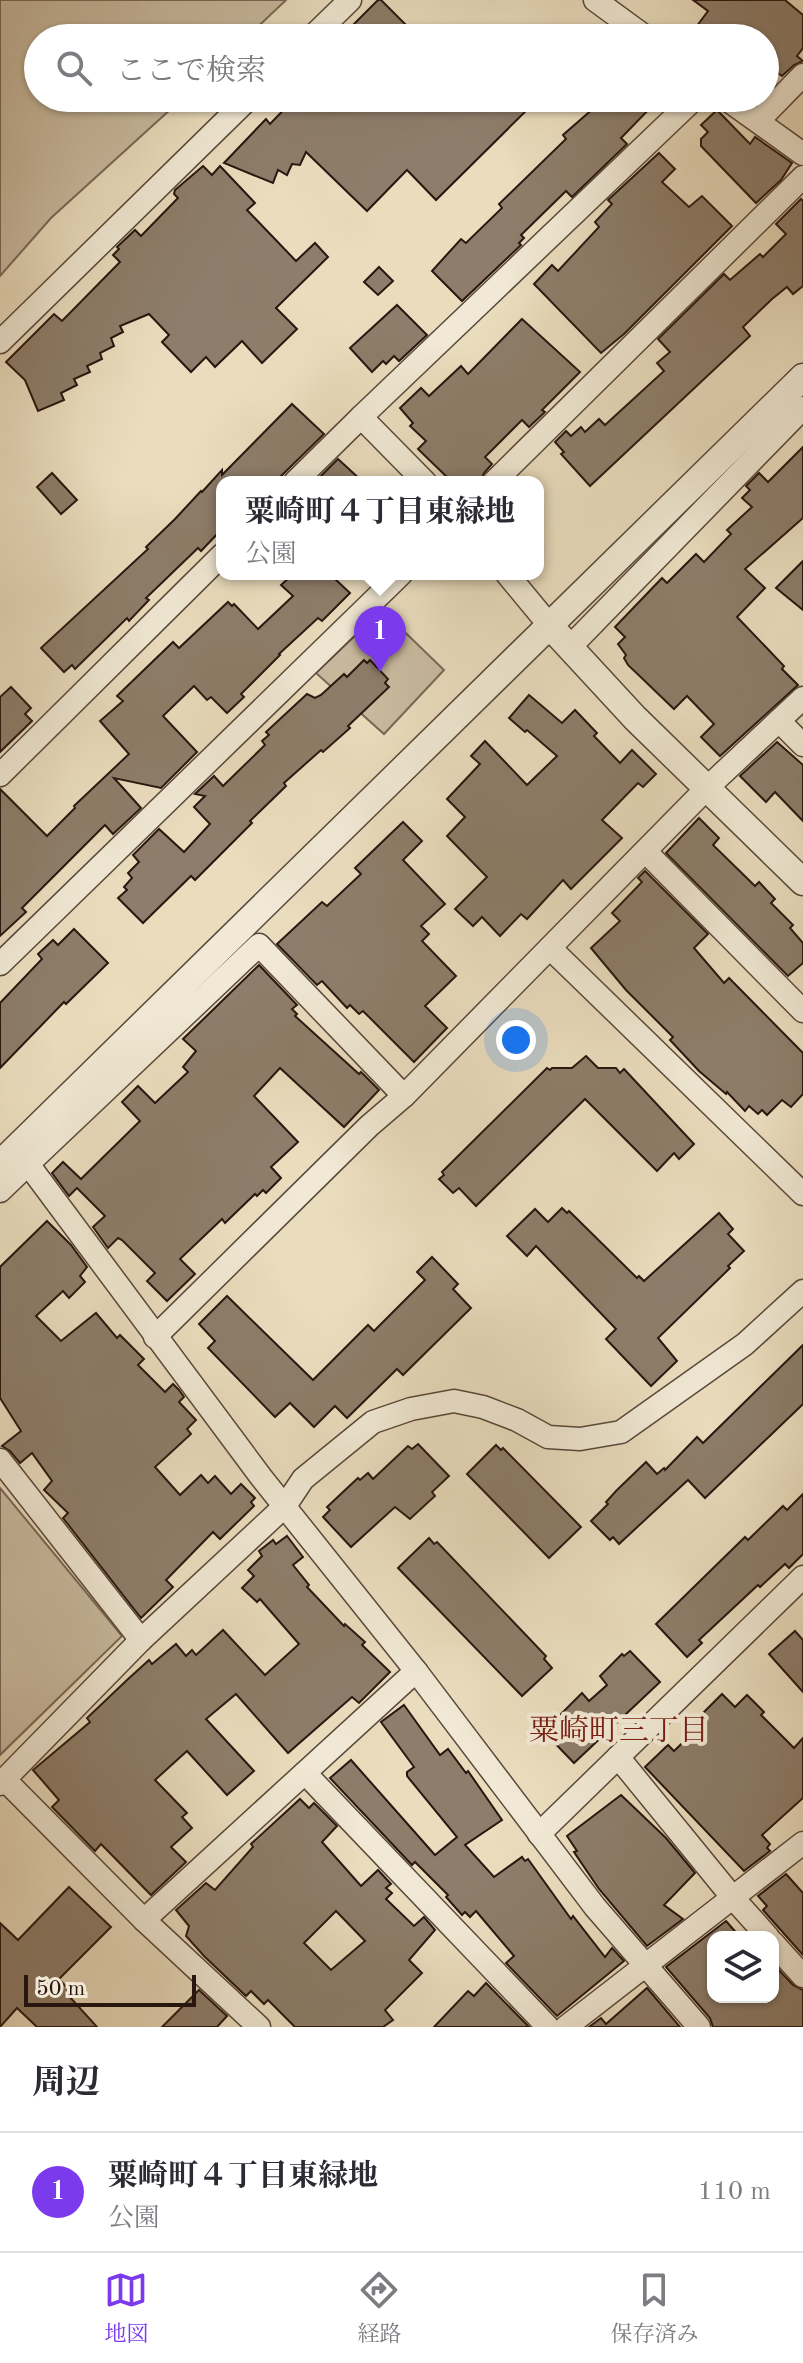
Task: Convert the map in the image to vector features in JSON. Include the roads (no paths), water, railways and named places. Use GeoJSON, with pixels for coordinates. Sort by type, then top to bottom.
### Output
{"type":"FeatureCollection","features":[{"type":"Feature","properties":{"kind":"street"},"geometry":{"type":"LineString","coordinates":[[325,24],[350,0]]}},
{"type":"Feature","properties":{"kind":"street"},"geometry":{"type":"LineString","coordinates":[[595,0],[628,24]]}},
{"type":"Feature","properties":{"kind":"street"},"geometry":{"type":"LineString","coordinates":[[779,100],[803,75]]}},
{"type":"Feature","properties":{"kind":"street"},"geometry":{"type":"LineString","coordinates":[[0,342],[235,112]]}},
{"type":"Feature","properties":{"kind":"street"},"geometry":{"type":"LineString","coordinates":[[301,476],[680,112]]}},
{"type":"Feature","properties":{"kind":"street"},"geometry":{"type":"LineString","coordinates":[[747,112],[803,154]]}},
{"type":"Feature","properties":{"kind":"street"},"geometry":{"type":"LineString","coordinates":[[759,120],[767,112]]}},
{"type":"Feature","properties":{"kind":"street"},"geometry":{"type":"LineString","coordinates":[[500,476],[803,177]]}},
{"type":"Feature","properties":{"kind":"street"},"geometry":{"type":"LineString","coordinates":[[0,1164],[803,377]]}},
{"type":"Feature","properties":{"kind":"street"},"geometry":{"type":"LineString","coordinates":[[570,647],[803,408]]}},
{"type":"Feature","properties":{"kind":"street"},"geometry":{"type":"LineString","coordinates":[[361,417],[419,476]]}},
{"type":"Feature","properties":{"kind":"street"},"geometry":{"type":"LineString","coordinates":[[0,775],[216,561]]}},
{"type":"Feature","properties":{"kind":"street"},"geometry":{"type":"LineString","coordinates":[[0,964],[395,580]]}},
{"type":"Feature","properties":{"kind":"street"},"geometry":{"type":"LineString","coordinates":[[512,580],[635,718],[803,882]]}},
{"type":"Feature","properties":{"kind":"street"},"geometry":{"type":"LineString","coordinates":[[155,1337],[369,1126],[404,1096],[708,787],[803,698]]}},
{"type":"Feature","properties":{"kind":"street"},"geometry":{"type":"LineString","coordinates":[[779,721],[803,745]]}},
{"type":"Feature","properties":{"kind":"street"},"geometry":{"type":"LineString","coordinates":[[646,852],[803,1011]]}},
{"type":"Feature","properties":{"kind":"street"},"geometry":{"type":"LineString","coordinates":[[0,1191],[259,945],[404,1096]]}},
{"type":"Feature","properties":{"kind":"street"},"geometry":{"type":"LineString","coordinates":[[550,948],[803,1194]]}},
{"type":"Feature","properties":{"kind":"street"},"geometry":{"type":"LineString","coordinates":[[28,1164],[155,1337],[416,1671],[595,1907],[699,2027]]}},
{"type":"Feature","properties":{"kind":"street"},"geometry":{"type":"LineString","coordinates":[[259,2027],[2,1782],[141,1640],[285,1506],[303,1479],[373,1422],[411,1409],[454,1401],[483,1407],[517,1420],[548,1437],[580,1439],[621,1432],[745,1344],[803,1291]]}},
{"type":"Feature","properties":{"kind":"street"},"geometry":{"type":"LineString","coordinates":[[0,1460],[141,1640]]}},
{"type":"Feature","properties":{"kind":"street"},"geometry":{"type":"LineString","coordinates":[[539,1834],[803,1577]]}},
{"type":"Feature","properties":{"kind":"street"},"geometry":{"type":"LineString","coordinates":[[144,1920],[416,1671]]}},
{"type":"Feature","properties":{"kind":"street"},"geometry":{"type":"LineString","coordinates":[[618,1757],[763,1931]]}},
{"type":"Feature","properties":{"kind":"street"},"geometry":{"type":"LineString","coordinates":[[305,1773],[548,2027]]}},
{"type":"Feature","properties":{"kind":"street"},"geometry":{"type":"LineString","coordinates":[[566,2027],[803,1843]]}},
{"type":"Feature","properties":{"kind":"street"},"geometry":{"type":"LineString","coordinates":[[779,1950],[803,1976]]}},
{"type":"Feature","properties":{"kind":"place","name":"粟崎町４丁目東緑地"},"geometry":{"type":"Point","coordinates":[380,672]}},
{"type":"Feature","properties":{"kind":"district","name":"粟崎町三丁目"},"geometry":{"type":"Point","coordinates":[619,1732]}}]}
